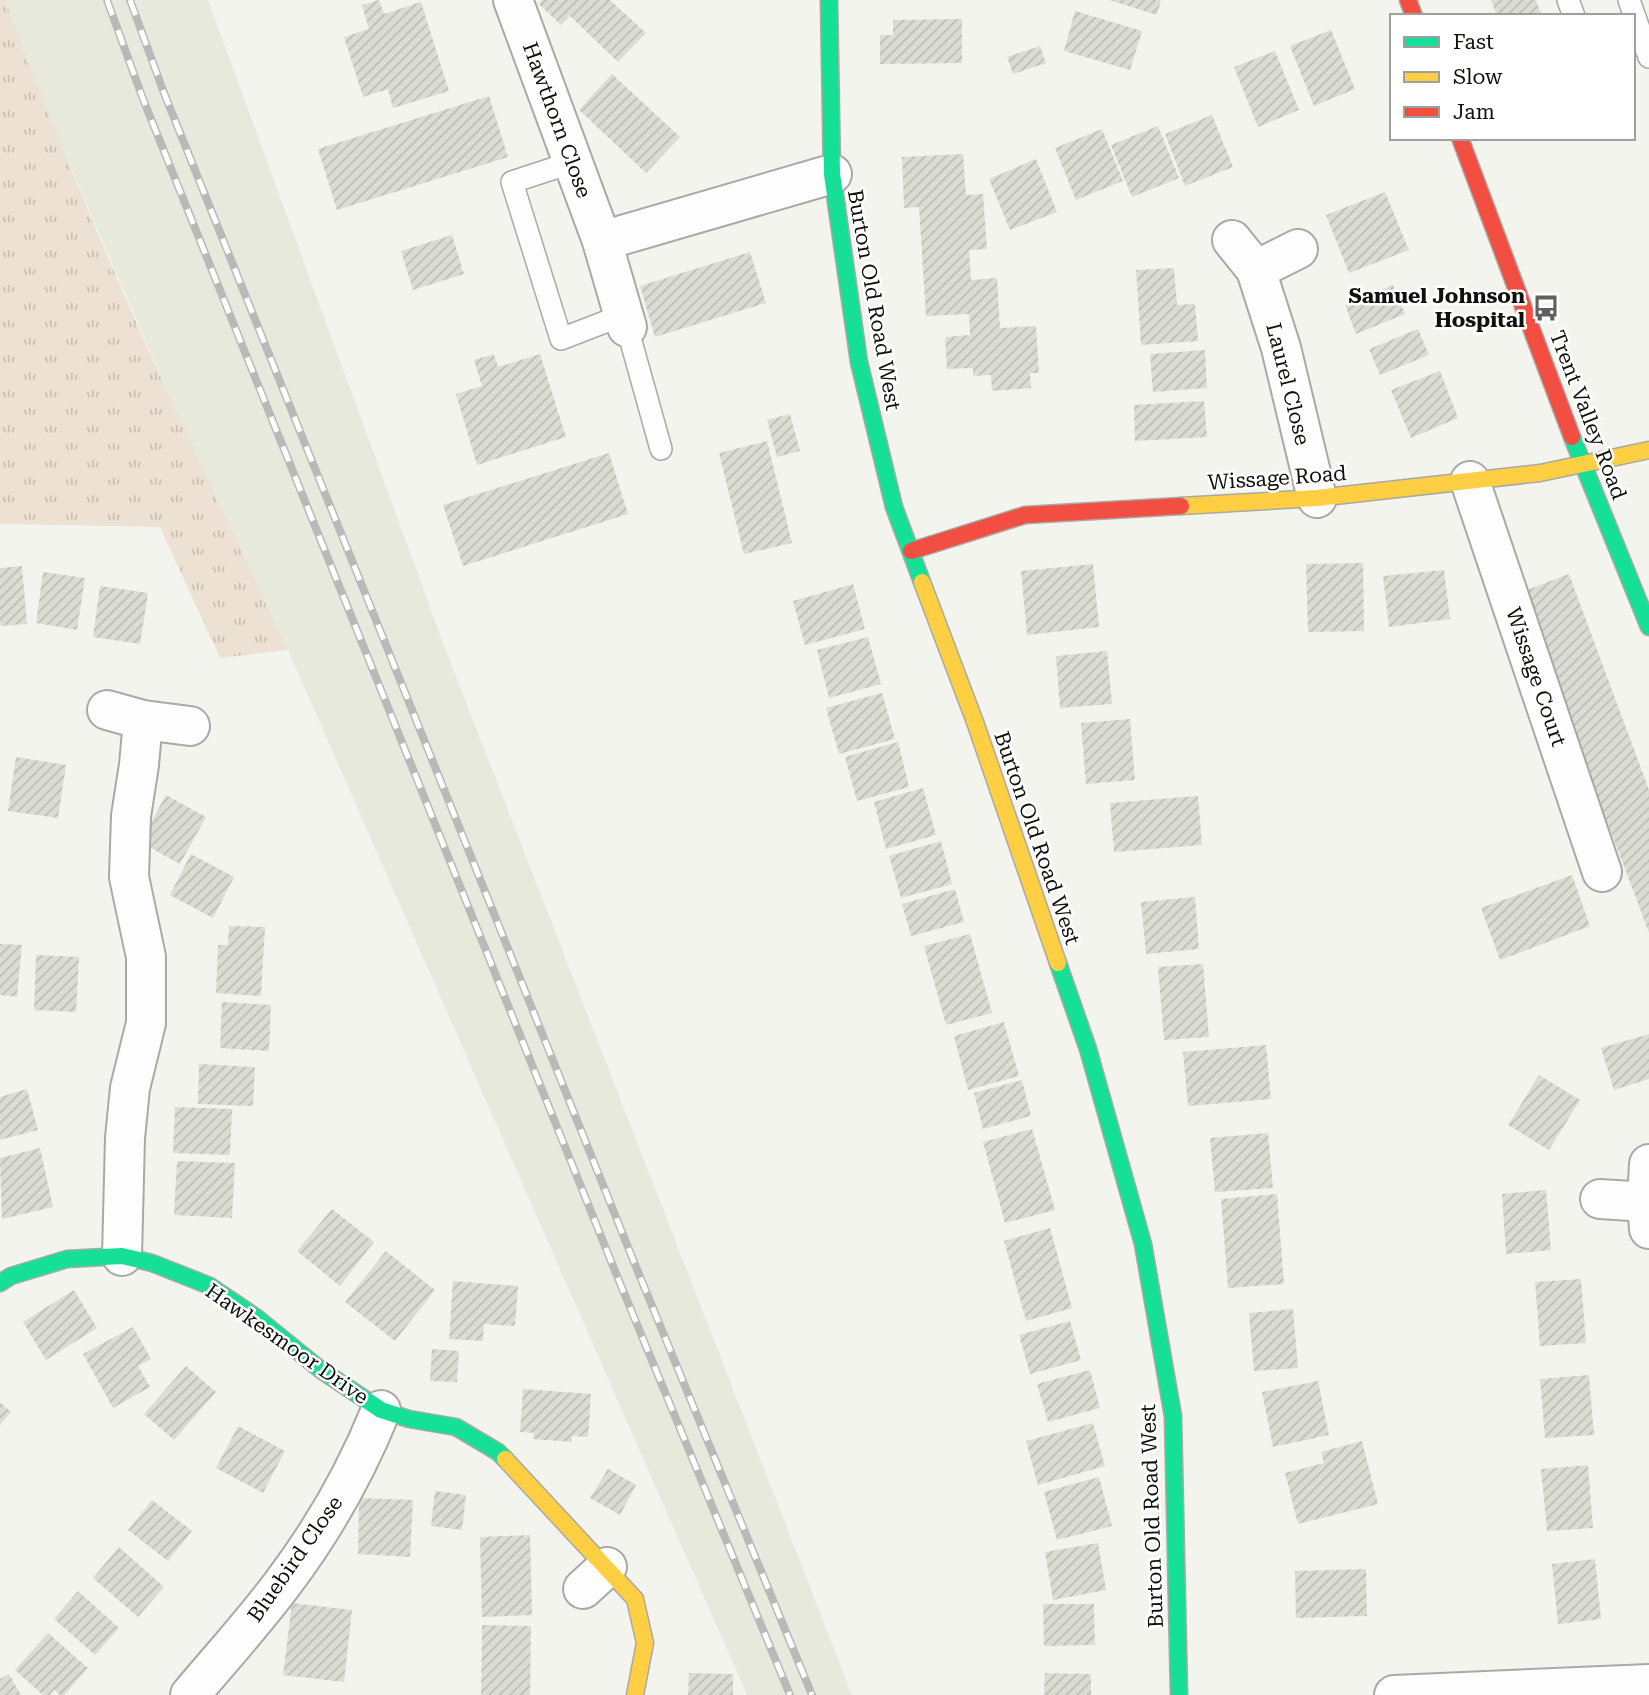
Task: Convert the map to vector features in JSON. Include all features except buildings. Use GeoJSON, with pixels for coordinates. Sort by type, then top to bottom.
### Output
{"type":"FeatureCollection","features":[{"type":"Feature","properties":{"kind":"street","name":"Hawthorn Close"},"geometry":{"type":"LineString","coordinates":[[513,0],[602,241],[625,321]]}},
{"type":"Feature","properties":{"kind":"street","name":"Burton Old Road West"},"geometry":{"type":"LineString","coordinates":[[829,0],[832,174],[859,362],[894,506],[975,722],[1088,1049],[1143,1244],[1173,1416],[1179,1695]]}},
{"type":"Feature","properties":{"kind":"street","name":"Trent Valley Road"},"geometry":{"type":"LineString","coordinates":[[1461,140],[1583,465],[1649,627]]}},
{"type":"Feature","properties":{"kind":"street"},"geometry":{"type":"LineString","coordinates":[[602,241],[832,174]]}},
{"type":"Feature","properties":{"kind":"street","name":"Laurel Close"},"geometry":{"type":"LineString","coordinates":[[1232,240],[1256,270],[1281,348],[1317,498]]}},
{"type":"Feature","properties":{"kind":"street"},"geometry":{"type":"LineString","coordinates":[[1256,270],[1298,249]]}},
{"type":"Feature","properties":{"kind":"street","name":"Wissage Road"},"geometry":{"type":"LineString","coordinates":[[911,551],[1025,515],[1317,498],[1540,473],[1649,450]]}},
{"type":"Feature","properties":{"kind":"street","name":"Wissage Court"},"geometry":{"type":"LineString","coordinates":[[1470,481],[1602,872]]}},
{"type":"Feature","properties":{"kind":"street"},"geometry":{"type":"LineString","coordinates":[[122,1256],[125,1138],[130,1088],[146,1023],[146,957],[129,877],[131,816],[139,765],[125,715],[190,726]]}},
{"type":"Feature","properties":{"kind":"street"},"geometry":{"type":"LineString","coordinates":[[1600,1199],[1648,1215],[1649,1164]]}},
{"type":"Feature","properties":{"kind":"street","name":"Hawkesmoor Drive"},"geometry":{"type":"LineString","coordinates":[[0,1283],[11,1276],[67,1259],[122,1256],[152,1263],[210,1286],[257,1318],[321,1370],[381,1410],[409,1419],[456,1427],[498,1452],[595,1578],[635,1599],[645,1643],[635,1695]]}},
{"type":"Feature","properties":{"kind":"street","name":"Bluebird Close"},"geometry":{"type":"LineString","coordinates":[[190,1695],[283,1583],[339,1499],[363,1455],[381,1410]]}},
{"type":"Feature","properties":{"kind":"street"},"geometry":{"type":"LineString","coordinates":[[1394,1695],[1649,1684]]}},
{"type":"Feature","properties":{"kind":"lane"},"geometry":{"type":"LineString","coordinates":[[1635,17],[1649,57]]}},
{"type":"Feature","properties":{"kind":"lane"},"geometry":{"type":"LineString","coordinates":[[573,162],[512,182],[561,339],[625,321],[661,449]]}},
{"type":"Feature","properties":{"kind":"shaded area"},"geometry":{"type":"Polygon","coordinates":[[[5,0],[208,0],[445,648],[852,1695],[747,1695],[288,650],[198,462],[48,115],[5,0]]]}},
{"type":"Feature","properties":{"kind":"green space"},"geometry":{"type":"Polygon","coordinates":[[[0,0],[5,0],[69,165],[139,328],[288,650],[220,658],[160,527],[0,524],[0,0]]]}},
{"type":"Feature","properties":{"kind":"railway"},"geometry":{"type":"LineString","coordinates":[[107,0],[143,99],[615,1271],[790,1695]]}},
{"type":"Feature","properties":{"kind":"railway"},"geometry":{"type":"LineString","coordinates":[[130,0],[164,93],[634,1262],[812,1695]]}},
{"type":"Feature","properties":{"kind":"traffic: fast"},"geometry":{"type":"LineString","coordinates":[[829,0],[832,174],[859,362],[894,507],[922,582]]}},
{"type":"Feature","properties":{"kind":"traffic: fast"},"geometry":{"type":"LineString","coordinates":[[1572,437],[1649,627]]}},
{"type":"Feature","properties":{"kind":"traffic: fast"},"geometry":{"type":"LineString","coordinates":[[1058,963],[1088,1049],[1143,1244],[1173,1416],[1179,1695]]}},
{"type":"Feature","properties":{"kind":"traffic: fast"},"geometry":{"type":"LineString","coordinates":[[0,1283],[11,1276],[67,1259],[122,1256],[152,1263],[210,1286],[257,1318],[321,1370],[381,1410],[409,1419],[456,1427],[505,1459]]}},
{"type":"Feature","properties":{"kind":"traffic: slow"},"geometry":{"type":"LineString","coordinates":[[1181,506],[1317,498],[1540,473],[1649,450]]}},
{"type":"Feature","properties":{"kind":"traffic: slow"},"geometry":{"type":"LineString","coordinates":[[922,582],[975,722],[1058,963]]}},
{"type":"Feature","properties":{"kind":"traffic: slow"},"geometry":{"type":"LineString","coordinates":[[505,1459],[635,1599],[645,1643],[635,1695]]}},
{"type":"Feature","properties":{"kind":"traffic: jam"},"geometry":{"type":"LineString","coordinates":[[1408,0],[1413,14]]}},
{"type":"Feature","properties":{"kind":"traffic: jam"},"geometry":{"type":"LineString","coordinates":[[1461,140],[1572,437]]}},
{"type":"Feature","properties":{"kind":"traffic: jam"},"geometry":{"type":"LineString","coordinates":[[911,551],[1025,515],[1181,506]]}},
{"type":"Feature","properties":{"kind":"place","name":"Samuel Johnson Hospital"},"geometry":{"type":"Point","coordinates":[1546,308]}}]}
